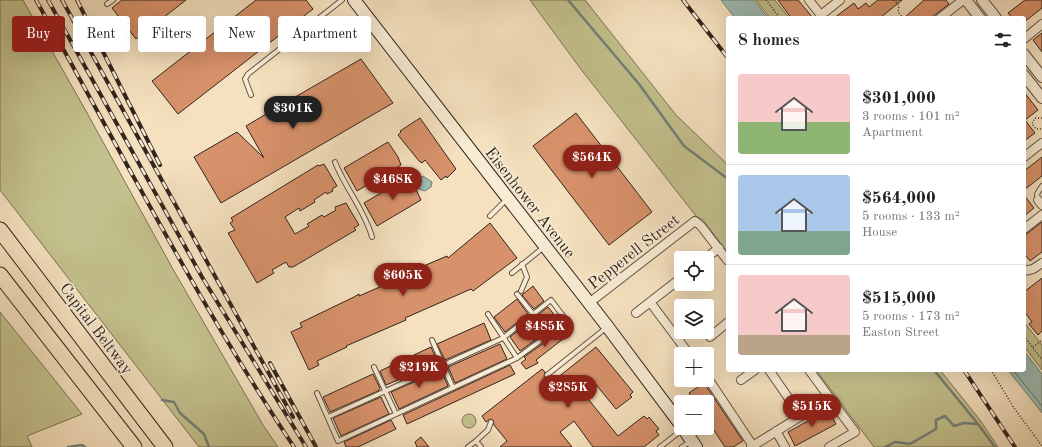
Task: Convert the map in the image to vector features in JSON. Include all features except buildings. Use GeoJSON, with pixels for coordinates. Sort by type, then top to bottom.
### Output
{"type":"FeatureCollection","features":[{"type":"Feature","properties":{"kind":"highway","name":"Capital Beltway"},"geometry":{"type":"LineString","coordinates":[[0,230],[166,447]]}},
{"type":"Feature","properties":{"kind":"highway"},"geometry":{"type":"LineString","coordinates":[[0,275],[134,447]]}},
{"type":"Feature","properties":{"kind":"main road","name":"Eisenhower Avenue"},"geometry":{"type":"LineString","coordinates":[[354,0],[608,326],[674,415]]}},
{"type":"Feature","properties":{"kind":"main road","name":"Eisenhower Avenue"},"geometry":{"type":"LineString","coordinates":[[686,435],[690,445]]}},
{"type":"Feature","properties":{"kind":"street"},"geometry":{"type":"LineString","coordinates":[[809,0],[821,16]]}},
{"type":"Feature","properties":{"kind":"street"},"geometry":{"type":"LineString","coordinates":[[823,16],[840,0]]}},
{"type":"Feature","properties":{"kind":"street"},"geometry":{"type":"LineString","coordinates":[[943,16],[963,0]]}},
{"type":"Feature","properties":{"kind":"street"},"geometry":{"type":"LineString","coordinates":[[966,0],[978,16]]}},
{"type":"Feature","properties":{"kind":"street"},"geometry":{"type":"LineString","coordinates":[[982,0],[994,16]]}},
{"type":"Feature","properties":{"kind":"street"},"geometry":{"type":"LineString","coordinates":[[1026,36],[1042,24]]}},
{"type":"Feature","properties":{"kind":"street"},"geometry":{"type":"LineString","coordinates":[[1026,57],[1042,77]]}},
{"type":"Feature","properties":{"kind":"street"},"geometry":{"type":"LineString","coordinates":[[1026,77],[1042,98]]}},
{"type":"Feature","properties":{"kind":"street"},"geometry":{"type":"LineString","coordinates":[[1026,155],[1042,143]]}},
{"type":"Feature","properties":{"kind":"street"},"geometry":{"type":"LineString","coordinates":[[1026,227],[1042,215]]}},
{"type":"Feature","properties":{"kind":"street","name":"Pepperell Street"},"geometry":{"type":"LineString","coordinates":[[589,303],[694,221],[701,226],[718,248]]}},
{"type":"Feature","properties":{"kind":"street"},"geometry":{"type":"LineString","coordinates":[[714,251],[718,248],[726,258]]}},
{"type":"Feature","properties":{"kind":"street"},"geometry":{"type":"LineString","coordinates":[[1026,272],[1033,270],[1042,263]]}},
{"type":"Feature","properties":{"kind":"street"},"geometry":{"type":"LineString","coordinates":[[636,313],[674,283]]}},
{"type":"Feature","properties":{"kind":"street"},"geometry":{"type":"LineString","coordinates":[[650,302],[684,347]]}},
{"type":"Feature","properties":{"kind":"street"},"geometry":{"type":"LineString","coordinates":[[714,334],[726,324]]}},
{"type":"Feature","properties":{"kind":"street"},"geometry":{"type":"LineString","coordinates":[[741,380],[752,372]]}},
{"type":"Feature","properties":{"kind":"street"},"geometry":{"type":"LineString","coordinates":[[770,372],[801,416]]}},
{"type":"Feature","properties":{"kind":"street"},"geometry":{"type":"LineString","coordinates":[[810,372],[855,432],[829,447]]}},
{"type":"Feature","properties":{"kind":"street"},"geometry":{"type":"LineString","coordinates":[[714,387],[752,446],[822,403]]}},
{"type":"Feature","properties":{"kind":"street"},"geometry":{"type":"LineString","coordinates":[[776,431],[785,447]]}},
{"type":"Feature","properties":{"kind":"lane"},"geometry":{"type":"LineString","coordinates":[[107,4],[113,0]]}},
{"type":"Feature","properties":{"kind":"lane"},"geometry":{"type":"LineString","coordinates":[[251,96],[244,80],[248,74],[342,0]]}},
{"type":"Feature","properties":{"kind":"lane"},"geometry":{"type":"LineString","coordinates":[[335,162],[341,178],[369,227],[372,237]]}},
{"type":"Feature","properties":{"kind":"lane"},"geometry":{"type":"LineString","coordinates":[[1040,203],[1037,194],[1042,186]]}},
{"type":"Feature","properties":{"kind":"lane"},"geometry":{"type":"LineString","coordinates":[[490,216],[508,198]]}},
{"type":"Feature","properties":{"kind":"lane"},"geometry":{"type":"LineString","coordinates":[[512,273],[545,246]]}},
{"type":"Feature","properties":{"kind":"lane"},"geometry":{"type":"LineString","coordinates":[[522,264],[527,277],[519,292],[534,314]]}},
{"type":"Feature","properties":{"kind":"lane"},"geometry":{"type":"LineString","coordinates":[[317,393],[338,441],[517,358],[567,321],[551,300],[503,338],[328,416]]}},
{"type":"Feature","properties":{"kind":"lane"},"geometry":{"type":"LineString","coordinates":[[488,314],[517,358]]}},
{"type":"Feature","properties":{"kind":"lane"},"geometry":{"type":"LineString","coordinates":[[547,375],[608,326]]}},
{"type":"Feature","properties":{"kind":"lane"},"geometry":{"type":"LineString","coordinates":[[432,340],[453,388]]}},
{"type":"Feature","properties":{"kind":"lane"},"geometry":{"type":"LineString","coordinates":[[374,367],[396,414]]}},
{"type":"Feature","properties":{"kind":"lane"},"geometry":{"type":"LineString","coordinates":[[468,447],[488,430],[492,422]]}},
{"type":"Feature","properties":{"kind":"lane"},"geometry":{"type":"LineString","coordinates":[[660,447],[674,435]]}},
{"type":"Feature","properties":{"kind":"lane"},"geometry":{"type":"LineString","coordinates":[[476,441],[481,447]]}},
{"type":"Feature","properties":{"kind":"path"},"geometry":{"type":"LineString","coordinates":[[766,0],[778,16]]}},
{"type":"Feature","properties":{"kind":"path"},"geometry":{"type":"LineString","coordinates":[[894,0],[899,6],[898,12],[901,16]]}},
{"type":"Feature","properties":{"kind":"path"},"geometry":{"type":"LineString","coordinates":[[1042,118],[1035,118],[1032,124],[1036,130],[1042,129]]}},
{"type":"Feature","properties":{"kind":"path"},"geometry":{"type":"LineString","coordinates":[[1026,338],[1042,360]]}},
{"type":"Feature","properties":{"kind":"path"},"geometry":{"type":"LineString","coordinates":[[1033,347],[1042,340]]}},
{"type":"Feature","properties":{"kind":"path"},"geometry":{"type":"LineString","coordinates":[[992,372],[1014,408],[1042,446]]}},
{"type":"Feature","properties":{"kind":"shaded area"},"geometry":{"type":"Polygon","coordinates":[[[0,0],[23,0],[32,16],[12,16],[12,52],[53,52],[174,271],[263,425],[278,447],[199,447],[0,190],[0,0]]]}},
{"type":"Feature","properties":{"kind":"shaded area"},"geometry":{"type":"Polygon","coordinates":[[[530,0],[585,0],[676,115],[726,163],[726,250],[703,220],[696,216],[580,68],[530,0]]]}},
{"type":"Feature","properties":{"kind":"shaded area"},"geometry":{"type":"Polygon","coordinates":[[[756,0],[775,0],[787,16],[768,16],[756,0]]]}},
{"type":"Feature","properties":{"kind":"shaded area"},"geometry":{"type":"Polygon","coordinates":[[[0,312],[82,414],[27,436],[32,447],[0,447],[0,312]]]}},
{"type":"Feature","properties":{"kind":"shaded area"},"geometry":{"type":"Polygon","coordinates":[[[1026,325],[1042,345],[1042,370],[1026,349],[1026,325]]]}},
{"type":"Feature","properties":{"kind":"shaded area"},"geometry":{"type":"Polygon","coordinates":[[[818,372],[942,372],[980,420],[998,447],[874,447],[818,372]]]}},
{"type":"Feature","properties":{"kind":"shaded area"},"geometry":{"type":"Polygon","coordinates":[[[466,414],[472,414],[476,418],[476,424],[472,428],[466,428],[462,424],[462,418],[466,414]]]}},
{"type":"Feature","properties":{"kind":"water"},"geometry":{"type":"Polygon","coordinates":[[[721,0],[754,0],[766,16],[733,16],[721,0]]]}},
{"type":"Feature","properties":{"kind":"water"},"geometry":{"type":"Polygon","coordinates":[[[423,176],[432,182],[431,187],[425,191],[419,189],[418,179],[423,176]]]}},
{"type":"Feature","properties":{"kind":"water"},"geometry":{"type":"Polygon","coordinates":[[[1026,354],[1042,374],[1042,413],[1010,372],[1026,372],[1026,354]]]}},
{"type":"Feature","properties":{"kind":"waterway"},"geometry":{"type":"LineString","coordinates":[[568,0],[639,84],[684,146],[726,178]]}},
{"type":"Feature","properties":{"kind":"waterway"},"geometry":{"type":"LineString","coordinates":[[936,372],[995,447]]}},
{"type":"Feature","properties":{"kind":"waterway"},"geometry":{"type":"LineString","coordinates":[[162,400],[174,402],[180,413],[204,434],[209,447]]}},
{"type":"Feature","properties":{"kind":"waterway"},"geometry":{"type":"LineString","coordinates":[[885,447],[895,442],[910,444],[936,429],[936,420],[945,416],[954,426],[964,423],[978,424]]}},
{"type":"Feature","properties":{"kind":"waterway"},"geometry":{"type":"LineString","coordinates":[[68,447],[82,445],[85,447]]}},
{"type":"Feature","properties":{"kind":"railway"},"geometry":{"type":"LineString","coordinates":[[36,0],[129,170],[225,338],[294,447]]}},
{"type":"Feature","properties":{"kind":"railway"},"geometry":{"type":"LineString","coordinates":[[48,0],[202,277],[306,447]]}},
{"type":"Feature","properties":{"kind":"railway"},"geometry":{"type":"LineString","coordinates":[[62,0],[293,417]]}},
{"type":"Feature","properties":{"kind":"railway"},"geometry":{"type":"LineString","coordinates":[[77,0],[160,165]]}},
{"type":"Feature","properties":{"kind":"railway"},"geometry":{"type":"LineString","coordinates":[[683,0],[726,55]]}},
{"type":"Feature","properties":{"kind":"railway"},"geometry":{"type":"LineString","coordinates":[[270,363],[316,447]]}},
{"type":"Feature","properties":{"kind":"railway"},"geometry":{"type":"LineString","coordinates":[[965,372],[1015,447]]}}]}
